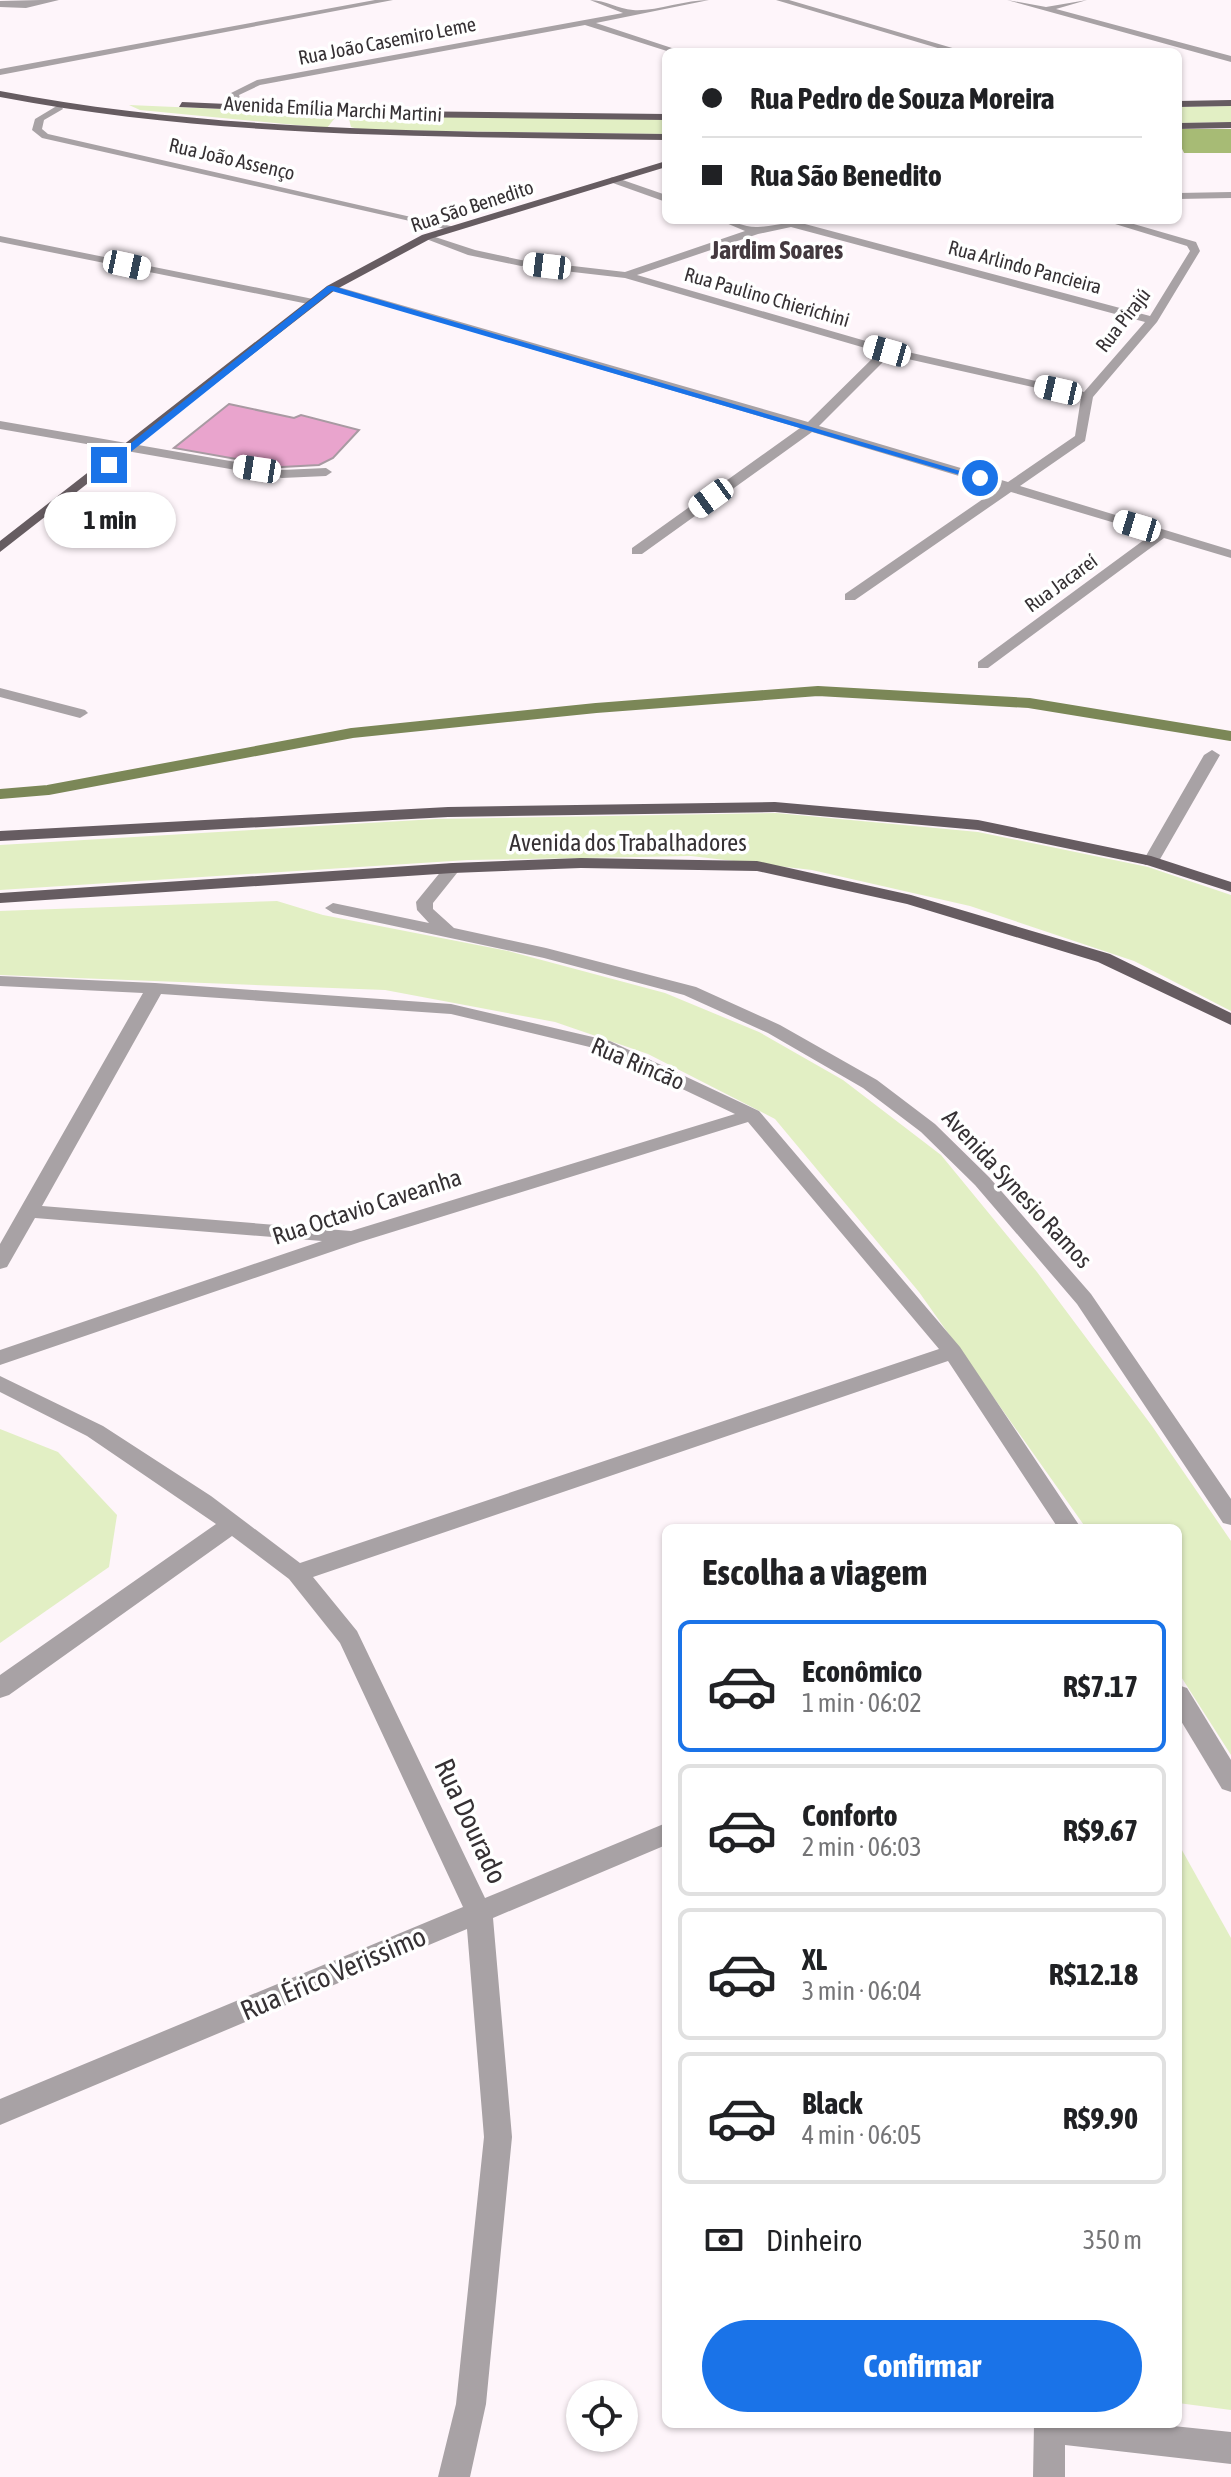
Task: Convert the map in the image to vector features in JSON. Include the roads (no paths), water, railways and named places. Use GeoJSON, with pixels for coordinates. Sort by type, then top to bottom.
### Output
{"type":"FeatureCollection","features":[{"type":"Feature","properties":{"kind":"main road"},"geometry":{"type":"LineString","coordinates":[[0,85],[75,96]]}},
{"type":"Feature","properties":{"kind":"main road","name":"Avenida Emília Marchi Martini"},"geometry":{"type":"LineString","coordinates":[[0,94],[60,107],[335,131],[662,137]]}},
{"type":"Feature","properties":{"kind":"main road"},"geometry":{"type":"LineString","coordinates":[[104,100],[160,104]]}},
{"type":"Feature","properties":{"kind":"main road"},"geometry":{"type":"LineString","coordinates":[[1182,104],[1231,103]]}},
{"type":"Feature","properties":{"kind":"main road","name":"Avenida Emília Marchi Martini"},"geometry":{"type":"LineString","coordinates":[[175,105],[348,112],[662,117]]}},
{"type":"Feature","properties":{"kind":"main road"},"geometry":{"type":"LineString","coordinates":[[335,131],[348,112]]}},
{"type":"Feature","properties":{"kind":"main road"},"geometry":{"type":"LineString","coordinates":[[1182,126],[1231,125]]}},
{"type":"Feature","properties":{"kind":"main road","name":"Rua São Benedito"},"geometry":{"type":"LineString","coordinates":[[0,548],[331,288],[426,237],[662,165]]}},
{"type":"Feature","properties":{"kind":"main road","name":"Avenida dos Trabalhadores"},"geometry":{"type":"LineString","coordinates":[[0,836],[448,812],[775,807],[978,825],[1151,861],[1231,887]]}},
{"type":"Feature","properties":{"kind":"main road","name":"Avenida dos Trabalhadores"},"geometry":{"type":"LineString","coordinates":[[0,898],[453,868],[581,863],[757,866],[911,900],[1104,958],[1231,1020]]}},
{"type":"Feature","properties":{"kind":"street"},"geometry":{"type":"LineString","coordinates":[[0,4],[26,5],[55,0]]}},
{"type":"Feature","properties":{"kind":"street"},"geometry":{"type":"LineString","coordinates":[[0,72],[389,0]]}},
{"type":"Feature","properties":{"kind":"street"},"geometry":{"type":"LineString","coordinates":[[594,0],[633,13]]}},
{"type":"Feature","properties":{"kind":"street","name":"Rua João Casemiro Leme"},"geometry":{"type":"LineString","coordinates":[[238,107],[234,94],[257,83],[705,0]]}},
{"type":"Feature","properties":{"kind":"street"},"geometry":{"type":"LineString","coordinates":[[780,0],[947,48]]}},
{"type":"Feature","properties":{"kind":"street"},"geometry":{"type":"LineString","coordinates":[[1011,0],[1231,59]]}},
{"type":"Feature","properties":{"kind":"street"},"geometry":{"type":"LineString","coordinates":[[1047,9],[1083,0]]}},
{"type":"Feature","properties":{"kind":"street"},"geometry":{"type":"LineString","coordinates":[[584,22],[666,48]]}},
{"type":"Feature","properties":{"kind":"street","name":"Rua João Assenço"},"geometry":{"type":"LineString","coordinates":[[60,107],[40,119],[37,130],[45,136],[454,228]]}},
{"type":"Feature","properties":{"kind":"street"},"geometry":{"type":"LineString","coordinates":[[614,180],[662,198]]}},
{"type":"Feature","properties":{"kind":"street"},"geometry":{"type":"LineString","coordinates":[[1182,196],[1231,195]]}},
{"type":"Feature","properties":{"kind":"street"},"geometry":{"type":"LineString","coordinates":[[735,224],[755,231]]}},
{"type":"Feature","properties":{"kind":"street"},"geometry":{"type":"LineString","coordinates":[[626,275],[755,231],[794,224]]}},
{"type":"Feature","properties":{"kind":"street","name":"Rua Arlindo Pancieira"},"geometry":{"type":"LineString","coordinates":[[794,224],[1153,320]]}},
{"type":"Feature","properties":{"kind":"street","name":"Rua Pirajú"},"geometry":{"type":"LineString","coordinates":[[1087,396],[1153,320],[1195,251],[1192,244],[1182,239],[1123,224]]}},
{"type":"Feature","properties":{"kind":"street","name":"Rua Paulino Chierichini"},"geometry":{"type":"LineString","coordinates":[[426,237],[472,253],[521,263],[626,275],[887,351],[1087,396]]}},
{"type":"Feature","properties":{"kind":"street"},"geometry":{"type":"LineString","coordinates":[[1,240],[313,302]]}},
{"type":"Feature","properties":{"kind":"street"},"geometry":{"type":"LineString","coordinates":[[331,288],[810,427],[1231,554]]}},
{"type":"Feature","properties":{"kind":"street"},"geometry":{"type":"LineString","coordinates":[[637,551],[810,427],[887,351]]}},
{"type":"Feature","properties":{"kind":"street"},"geometry":{"type":"LineString","coordinates":[[850,597],[1081,438],[1087,396]]}},
{"type":"Feature","properties":{"kind":"street"},"geometry":{"type":"LineString","coordinates":[[0,425],[282,474],[326,472]]}},
{"type":"Feature","properties":{"kind":"street","name":"Rua Jacareí"},"geometry":{"type":"LineString","coordinates":[[983,665],[1162,533]]}},
{"type":"Feature","properties":{"kind":"street"},"geometry":{"type":"LineString","coordinates":[[0,692],[80,713]]}},
{"type":"Feature","properties":{"kind":"street"},"geometry":{"type":"LineString","coordinates":[[1151,861],[1212,755]]}},
{"type":"Feature","properties":{"kind":"street"},"geometry":{"type":"LineString","coordinates":[[448,932],[425,910],[424,902],[453,868]]}},
{"type":"Feature","properties":{"kind":"street","name":"Avenida Synesio Ramos"},"geometry":{"type":"LineString","coordinates":[[333,908],[546,953],[690,991],[774,1029],[870,1084],[928,1128],[982,1181],[1084,1299],[1231,1517]]}},
{"type":"Feature","properties":{"kind":"street","name":"Rua Rincão"},"geometry":{"type":"LineString","coordinates":[[0,981],[155,988],[451,1009],[604,1045],[752,1115],[953,1352],[1067,1524]]}},
{"type":"Feature","properties":{"kind":"street"},"geometry":{"type":"LineString","coordinates":[[0,1262],[155,988]]}},
{"type":"Feature","properties":{"kind":"street","name":"Rua Octavio Caveanha"},"geometry":{"type":"LineString","coordinates":[[0,1358],[353,1237],[752,1115]]}},
{"type":"Feature","properties":{"kind":"street"},"geometry":{"type":"LineString","coordinates":[[29,1211],[353,1237]]}},
{"type":"Feature","properties":{"kind":"street"},"geometry":{"type":"LineString","coordinates":[[297,1573],[953,1352]]}},
{"type":"Feature","properties":{"kind":"street","name":"Rua Dourado"},"geometry":{"type":"LineString","coordinates":[[0,1383],[95,1431],[232,1524],[297,1573],[349,1638],[479,1912],[498,2137],[471,2404],[454,2477]]}},
{"type":"Feature","properties":{"kind":"street"},"geometry":{"type":"LineString","coordinates":[[0,1688],[232,1524]]}},
{"type":"Feature","properties":{"kind":"street"},"geometry":{"type":"LineString","coordinates":[[1182,1702],[1231,1782]]}},
{"type":"Feature","properties":{"kind":"street","name":"Rua Érico Verissimo"},"geometry":{"type":"LineString","coordinates":[[0,2112],[662,1836]]}},
{"type":"Feature","properties":{"kind":"street"},"geometry":{"type":"LineString","coordinates":[[1049,2428],[1049,2477]]}},
{"type":"Feature","properties":{"kind":"street"},"geometry":{"type":"LineString","coordinates":[[1066,2428],[1231,2448]]}},
{"type":"Feature","properties":{"kind":"waterway"},"geometry":{"type":"LineString","coordinates":[[0,794],[48,790],[352,733],[596,708],[818,691],[1029,703],[1231,736]]}},
{"type":"Feature","properties":{"kind":"district","name":"Jardim Soares"},"geometry":{"type":"Point","coordinates":[777,250]}}]}
